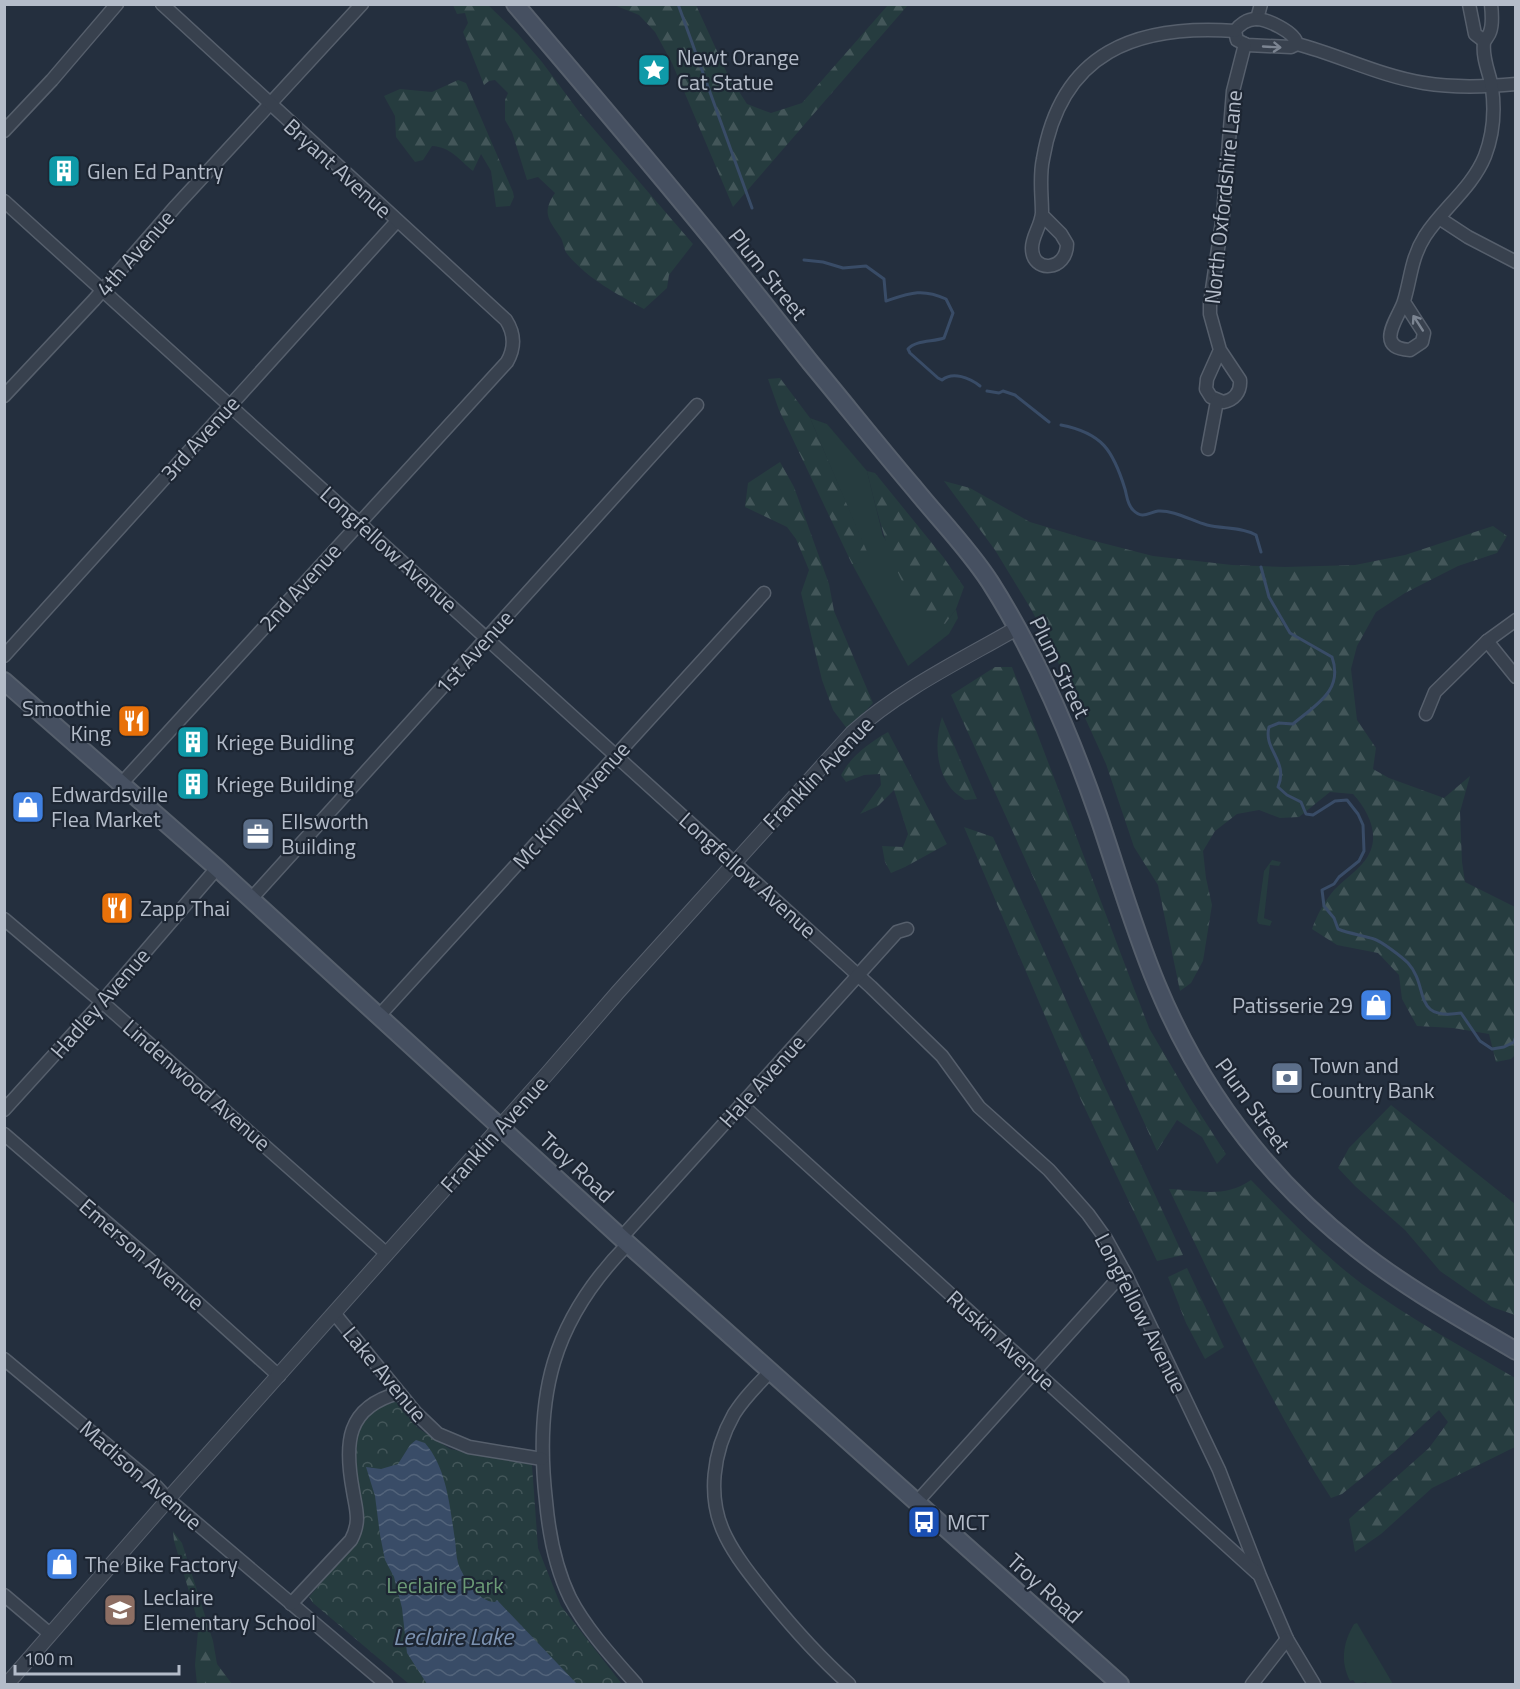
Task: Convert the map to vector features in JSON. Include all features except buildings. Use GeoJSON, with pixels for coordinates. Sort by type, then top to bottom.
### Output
{"type":"FeatureCollection","features":[{"type":"Feature","properties":{"kind":"main road","name":"Plum Street"},"geometry":{"type":"LineString","coordinates":[[515,4],[592,94],[988,579],[1048,687],[1097,813],[1157,986],[1186,1048],[1209,1088],[1258,1154],[1324,1222],[1389,1274],[1515,1351]]}},
{"type":"Feature","properties":{"kind":"main road","name":"Troy Road"},"geometry":{"type":"LineString","coordinates":[[4,681],[217,868],[624,1241],[1120,1684]]}},
{"type":"Feature","properties":{"kind":"street"},"geometry":{"type":"LineString","coordinates":[[4,130],[52,80],[117,4]]}},
{"type":"Feature","properties":{"kind":"street","name":"Bryant Avenue"},"geometry":{"type":"LineString","coordinates":[[162,4],[506,320],[513,333]]}},
{"type":"Feature","properties":{"kind":"street","name":"4th Avenue"},"geometry":{"type":"LineString","coordinates":[[4,396],[363,4]]}},
{"type":"Feature","properties":{"kind":"street"},"geometry":{"type":"LineString","coordinates":[[1257,19],[1261,4]]}},
{"type":"Feature","properties":{"kind":"street"},"geometry":{"type":"LineString","coordinates":[[1469,4],[1475,34],[1484,41]]}},
{"type":"Feature","properties":{"kind":"street"},"geometry":{"type":"LineString","coordinates":[[1404,302],[1417,250],[1424,237],[1469,184],[1485,156],[1492,129],[1492,87],[1487,71],[1484,41],[1492,28],[1491,4]]}},
{"type":"Feature","properties":{"kind":"street"},"geometry":{"type":"LineString","coordinates":[[1042,215],[1040,184],[1047,139],[1061,103],[1082,74],[1110,51],[1146,36],[1197,29],[1235,32],[1245,22],[1257,19],[1274,25],[1293,36],[1297,44]]}},
{"type":"Feature","properties":{"kind":"street"},"geometry":{"type":"LineString","coordinates":[[1235,32],[1237,40],[1245,44],[1287,47],[1297,44],[1364,67],[1423,83],[1492,87],[1515,84]]}},
{"type":"Feature","properties":{"kind":"street","name":"North Oxfordshire Lane"},"geometry":{"type":"LineString","coordinates":[[1217,401],[1231,400],[1238,393],[1240,384],[1238,376],[1220,350],[1210,314],[1210,303],[1222,225],[1233,91],[1245,44]]}},
{"type":"Feature","properties":{"kind":"street","name":"Longfellow Avenue"},"geometry":{"type":"LineString","coordinates":[[4,201],[858,975],[942,1056],[983,1112],[1029,1150],[1068,1190],[1106,1239],[1124,1272],[1219,1470],[1287,1639],[1314,1684]]}},
{"type":"Feature","properties":{"kind":"street"},"geometry":{"type":"LineString","coordinates":[[1439,218],[1459,232],[1515,262]]}},
{"type":"Feature","properties":{"kind":"street","name":"3rd Avenue"},"geometry":{"type":"LineString","coordinates":[[4,656],[397,221]]}},
{"type":"Feature","properties":{"kind":"street","name":"2nd Avenue"},"geometry":{"type":"LineString","coordinates":[[122,783],[507,362],[513,346],[513,333]]}},
{"type":"Feature","properties":{"kind":"street"},"geometry":{"type":"LineString","coordinates":[[1208,449],[1217,401],[1207,392],[1206,382],[1220,350]]}},
{"type":"Feature","properties":{"kind":"street","name":"1st Avenue"},"geometry":{"type":"LineString","coordinates":[[251,899],[697,405]]}},
{"type":"Feature","properties":{"kind":"street","name":"Mc Kinley Avenue"},"geometry":{"type":"LineString","coordinates":[[378,1017],[764,593]]}},
{"type":"Feature","properties":{"kind":"street"},"geometry":{"type":"LineString","coordinates":[[1426,714],[1435,692],[1487,641],[1515,620]]}},
{"type":"Feature","properties":{"kind":"street","name":"Franklin Avenue"},"geometry":{"type":"LineString","coordinates":[[8,1684],[168,1499],[845,741],[870,717],[906,691],[1017,628]]}},
{"type":"Feature","properties":{"kind":"street"},"geometry":{"type":"LineString","coordinates":[[1487,641],[1515,677]]}},
{"type":"Feature","properties":{"kind":"street","name":"Hadley Avenue"},"geometry":{"type":"LineString","coordinates":[[4,1110],[102,1002],[217,868]]}},
{"type":"Feature","properties":{"kind":"street","name":"Lindenwood Avenue"},"geometry":{"type":"LineString","coordinates":[[4,919],[102,1002],[387,1254]]}},
{"type":"Feature","properties":{"kind":"street","name":"Hale Avenue"},"geometry":{"type":"LineString","coordinates":[[636,1684],[583,1619],[562,1579],[555,1558],[547,1516],[542,1459],[546,1394],[557,1350],[568,1322],[582,1298],[624,1241],[741,1104],[897,932],[907,928]]}},
{"type":"Feature","properties":{"kind":"street","name":"Ruskin Avenue"},"geometry":{"type":"LineString","coordinates":[[741,1104],[1260,1576]]}},
{"type":"Feature","properties":{"kind":"street","name":"Emerson Avenue"},"geometry":{"type":"LineString","coordinates":[[4,1134],[149,1259],[279,1376]]}},
{"type":"Feature","properties":{"kind":"street"},"geometry":{"type":"LineString","coordinates":[[916,1503],[1124,1272]]}},
{"type":"Feature","properties":{"kind":"street","name":"Lake Avenue"},"geometry":{"type":"LineString","coordinates":[[334,1313],[427,1425],[453,1441],[469,1447],[542,1459]]}},
{"type":"Feature","properties":{"kind":"street","name":"Madison Avenue"},"geometry":{"type":"LineString","coordinates":[[4,1359],[155,1485],[168,1499],[386,1684]]}},
{"type":"Feature","properties":{"kind":"street"},"geometry":{"type":"LineString","coordinates":[[770,1372],[735,1414],[720,1446],[714,1482],[718,1516],[735,1553],[758,1584],[784,1617],[849,1684]]}},
{"type":"Feature","properties":{"kind":"street"},"geometry":{"type":"LineString","coordinates":[[291,1604],[351,1540],[357,1530],[358,1511],[350,1473],[350,1451],[356,1421],[371,1403],[399,1392]]}},
{"type":"Feature","properties":{"kind":"street"},"geometry":{"type":"LineString","coordinates":[[4,1595],[50,1634]]}},
{"type":"Feature","properties":{"kind":"street"},"geometry":{"type":"LineString","coordinates":[[1252,1684],[1287,1639]]}},
{"type":"Feature","properties":{"kind":"green space"},"geometry":{"type":"Polygon","coordinates":[[[453,5],[488,5],[517,33],[580,113],[693,244],[669,275],[667,288],[644,309],[594,279],[567,253],[548,217],[548,206],[555,193],[538,177],[527,180],[512,132],[505,120],[505,100],[508,93],[495,80],[484,85],[463,32],[468,23],[465,13],[457,14],[453,5]]]}},
{"type":"Feature","properties":{"kind":"green space"},"geometry":{"type":"Polygon","coordinates":[[[614,5],[696,5],[727,73],[747,104],[771,113],[802,103],[888,5],[908,5],[733,207],[672,63],[655,32],[639,15],[614,5]]]}},
{"type":"Feature","properties":{"kind":"green space"},"geometry":{"type":"Polygon","coordinates":[[[458,80],[466,83],[513,192],[514,197],[510,206],[496,207],[491,171],[481,154],[473,171],[454,155],[439,147],[432,146],[423,160],[415,162],[396,137],[395,116],[384,96],[400,89],[432,92],[458,80]]]}},
{"type":"Feature","properties":{"kind":"green space"},"geometry":{"type":"Polygon","coordinates":[[[780,378],[810,418],[871,561],[852,564],[779,410],[768,379],[780,378]]]}},
{"type":"Feature","properties":{"kind":"green space"},"geometry":{"type":"Polygon","coordinates":[[[810,418],[827,424],[867,471],[883,536],[945,624],[956,609],[958,618],[949,634],[908,666],[852,564],[870,560],[810,418]]]}},
{"type":"Feature","properties":{"kind":"green space"},"geometry":{"type":"Polygon","coordinates":[[[780,462],[794,487],[829,584],[834,611],[873,703],[848,730],[833,710],[822,680],[801,593],[809,570],[796,539],[787,527],[745,507],[748,483],[780,462]]]}},
{"type":"Feature","properties":{"kind":"green space"},"geometry":{"type":"Polygon","coordinates":[[[867,471],[875,473],[944,558],[964,587],[956,609],[945,624],[928,615],[916,603],[896,569],[888,549],[867,471]]]}},
{"type":"Feature","properties":{"kind":"green space"},"geometry":{"type":"Polygon","coordinates":[[[944,481],[970,488],[1030,522],[1083,538],[1153,556],[1232,565],[1285,567],[1355,565],[1405,555],[1493,526],[1507,536],[1497,553],[1458,566],[1405,593],[1376,612],[1357,646],[1351,669],[1357,720],[1376,748],[1373,769],[1389,778],[1444,798],[1470,776],[1460,812],[1465,882],[1515,907],[1516,1054],[1511,1059],[1496,1062],[1489,1034],[1453,1028],[1417,1026],[1402,999],[1399,975],[1378,953],[1337,945],[1312,929],[1328,898],[1362,864],[1372,846],[1372,828],[1369,819],[1353,794],[1330,792],[1299,817],[1280,818],[1259,810],[1237,814],[1215,831],[1203,851],[1212,905],[1203,961],[1191,983],[1180,991],[1158,885],[1134,847],[1106,764],[1076,698],[1031,609],[995,550],[944,481]]]}},
{"type":"Feature","properties":{"kind":"green space"},"geometry":{"type":"Polygon","coordinates":[[[995,667],[1012,667],[1149,1028],[1226,1154],[1217,1164],[1202,1137],[1177,1120],[1157,1151],[951,695],[995,667]]]}},
{"type":"Feature","properties":{"kind":"green space"},"geometry":{"type":"Polygon","coordinates":[[[942,717],[977,799],[965,800],[957,794],[941,771],[938,734],[942,717]]]}},
{"type":"Feature","properties":{"kind":"green space"},"geometry":{"type":"Polygon","coordinates":[[[888,732],[947,844],[891,873],[885,862],[882,846],[903,847],[908,834],[894,790],[878,806],[860,814],[881,785],[880,774],[864,775],[846,782],[841,775],[861,750],[888,732]]]}},
{"type":"Feature","properties":{"kind":"green space"},"geometry":{"type":"Polygon","coordinates":[[[964,827],[993,837],[1183,1255],[1157,1261],[1081,1100],[964,827]]]}},
{"type":"Feature","properties":{"kind":"green space"},"geometry":{"type":"Polygon","coordinates":[[[1272,860],[1281,862],[1279,866],[1270,865],[1264,918],[1272,921],[1270,926],[1259,924],[1257,921],[1264,871],[1272,860]]]}},
{"type":"Feature","properties":{"kind":"green space"},"geometry":{"type":"Polygon","coordinates":[[[1391,1105],[1515,1204],[1515,1315],[1492,1307],[1440,1271],[1405,1230],[1338,1168],[1349,1148],[1391,1105]]]}},
{"type":"Feature","properties":{"kind":"green space"},"geometry":{"type":"Polygon","coordinates":[[[1251,1180],[1291,1221],[1362,1284],[1418,1321],[1515,1378],[1515,1447],[1432,1488],[1381,1534],[1355,1552],[1349,1519],[1429,1448],[1448,1422],[1439,1410],[1394,1452],[1342,1494],[1331,1498],[1265,1385],[1169,1189],[1201,1192],[1231,1190],[1251,1180]]]}},
{"type":"Feature","properties":{"kind":"green space"},"geometry":{"type":"Polygon","coordinates":[[[1187,1268],[1224,1347],[1205,1359],[1186,1323],[1168,1277],[1187,1268]]]}},
{"type":"Feature","properties":{"kind":"green space","name":"Leclaire Park"},"geometry":{"type":"Polygon","coordinates":[[[382,1401],[395,1401],[418,1428],[450,1449],[532,1465],[538,1548],[561,1606],[622,1684],[409,1684],[313,1603],[309,1597],[355,1543],[362,1522],[354,1453],[355,1431],[362,1418],[382,1401]]]}},
{"type":"Feature","properties":{"kind":"green space"},"geometry":{"type":"Polygon","coordinates":[[[173,1531],[182,1543],[213,1641],[217,1664],[232,1684],[197,1684],[196,1615],[173,1531]]]}},
{"type":"Feature","properties":{"kind":"green space"},"geometry":{"type":"Polygon","coordinates":[[[1357,1623],[1393,1684],[1367,1684],[1366,1682],[1356,1684],[1353,1680],[1350,1681],[1345,1666],[1344,1652],[1350,1631],[1357,1623]]]}},
{"type":"Feature","properties":{"kind":"water","name":"Leclaire Lake"},"geometry":{"type":"Polygon","coordinates":[[[416,1440],[425,1443],[443,1476],[457,1560],[467,1581],[483,1598],[495,1602],[497,1600],[577,1684],[427,1684],[407,1653],[402,1608],[394,1577],[385,1560],[375,1496],[366,1467],[381,1469],[398,1464],[416,1440]]]}},
{"type":"Feature","properties":{"kind":"waterway"},"geometry":{"type":"LineString","coordinates":[[678,4],[752,208]]}},
{"type":"Feature","properties":{"kind":"waterway"},"geometry":{"type":"LineString","coordinates":[[804,260],[823,262],[843,268],[866,266],[884,279],[886,301],[916,293],[946,299],[953,313],[944,338],[920,343],[908,349],[938,378],[942,380],[956,376],[971,380],[980,386]]}},
{"type":"Feature","properties":{"kind":"waterway"},"geometry":{"type":"LineString","coordinates":[[987,391],[999,393],[1003,391],[1015,395],[1049,422]]}},
{"type":"Feature","properties":{"kind":"waterway"},"geometry":{"type":"LineString","coordinates":[[1061,425],[1087,433],[1104,445],[1116,464],[1130,505],[1140,515],[1158,511],[1170,512],[1207,525],[1251,532],[1256,535],[1261,552]]}},
{"type":"Feature","properties":{"kind":"waterway"},"geometry":{"type":"LineString","coordinates":[[1261,567],[1269,597],[1290,633],[1332,657],[1335,669],[1331,688],[1318,703],[1293,724],[1279,723],[1269,727],[1268,735],[1280,770],[1281,778],[1278,787],[1301,802],[1306,814],[1313,815],[1335,801],[1347,800],[1363,825],[1364,851],[1359,861],[1334,884],[1322,890],[1324,906],[1334,918],[1338,929],[1377,940],[1408,963],[1415,972],[1424,1000],[1435,1012],[1461,1013],[1480,1041],[1492,1049],[1514,1042],[1516,1036]]}},
{"type":"Feature","properties":{"kind":"place","name":"Newt Orange Cat Statue"},"geometry":{"type":"Point","coordinates":[654,70]}},
{"type":"Feature","properties":{"kind":"place","name":"Glen Ed Pantry"},"geometry":{"type":"Point","coordinates":[64,171]}},
{"type":"Feature","properties":{"kind":"place","name":"Smoothie King"},"geometry":{"type":"Point","coordinates":[134,721]}},
{"type":"Feature","properties":{"kind":"place","name":"Kriege Buidling"},"geometry":{"type":"Point","coordinates":[193,742]}},
{"type":"Feature","properties":{"kind":"place","name":"Kriege Building"},"geometry":{"type":"Point","coordinates":[193,784]}},
{"type":"Feature","properties":{"kind":"place","name":"Edwardsville Flea Market"},"geometry":{"type":"Point","coordinates":[28,807]}},
{"type":"Feature","properties":{"kind":"place","name":"Ellsworth Building"},"geometry":{"type":"Point","coordinates":[258,834]}},
{"type":"Feature","properties":{"kind":"place","name":"Zapp Thai"},"geometry":{"type":"Point","coordinates":[117,908]}},
{"type":"Feature","properties":{"kind":"place","name":"Patisserie 29"},"geometry":{"type":"Point","coordinates":[1376,1005]}},
{"type":"Feature","properties":{"kind":"place","name":"Town and Country Bank"},"geometry":{"type":"Point","coordinates":[1287,1078]}},
{"type":"Feature","properties":{"kind":"place","name":"MCT"},"geometry":{"type":"Point","coordinates":[924,1522]}},
{"type":"Feature","properties":{"kind":"place","name":"The Bike Factory"},"geometry":{"type":"Point","coordinates":[62,1564]}},
{"type":"Feature","properties":{"kind":"place","name":"Leclaire Elementary School"},"geometry":{"type":"Point","coordinates":[120,1610]}}]}
